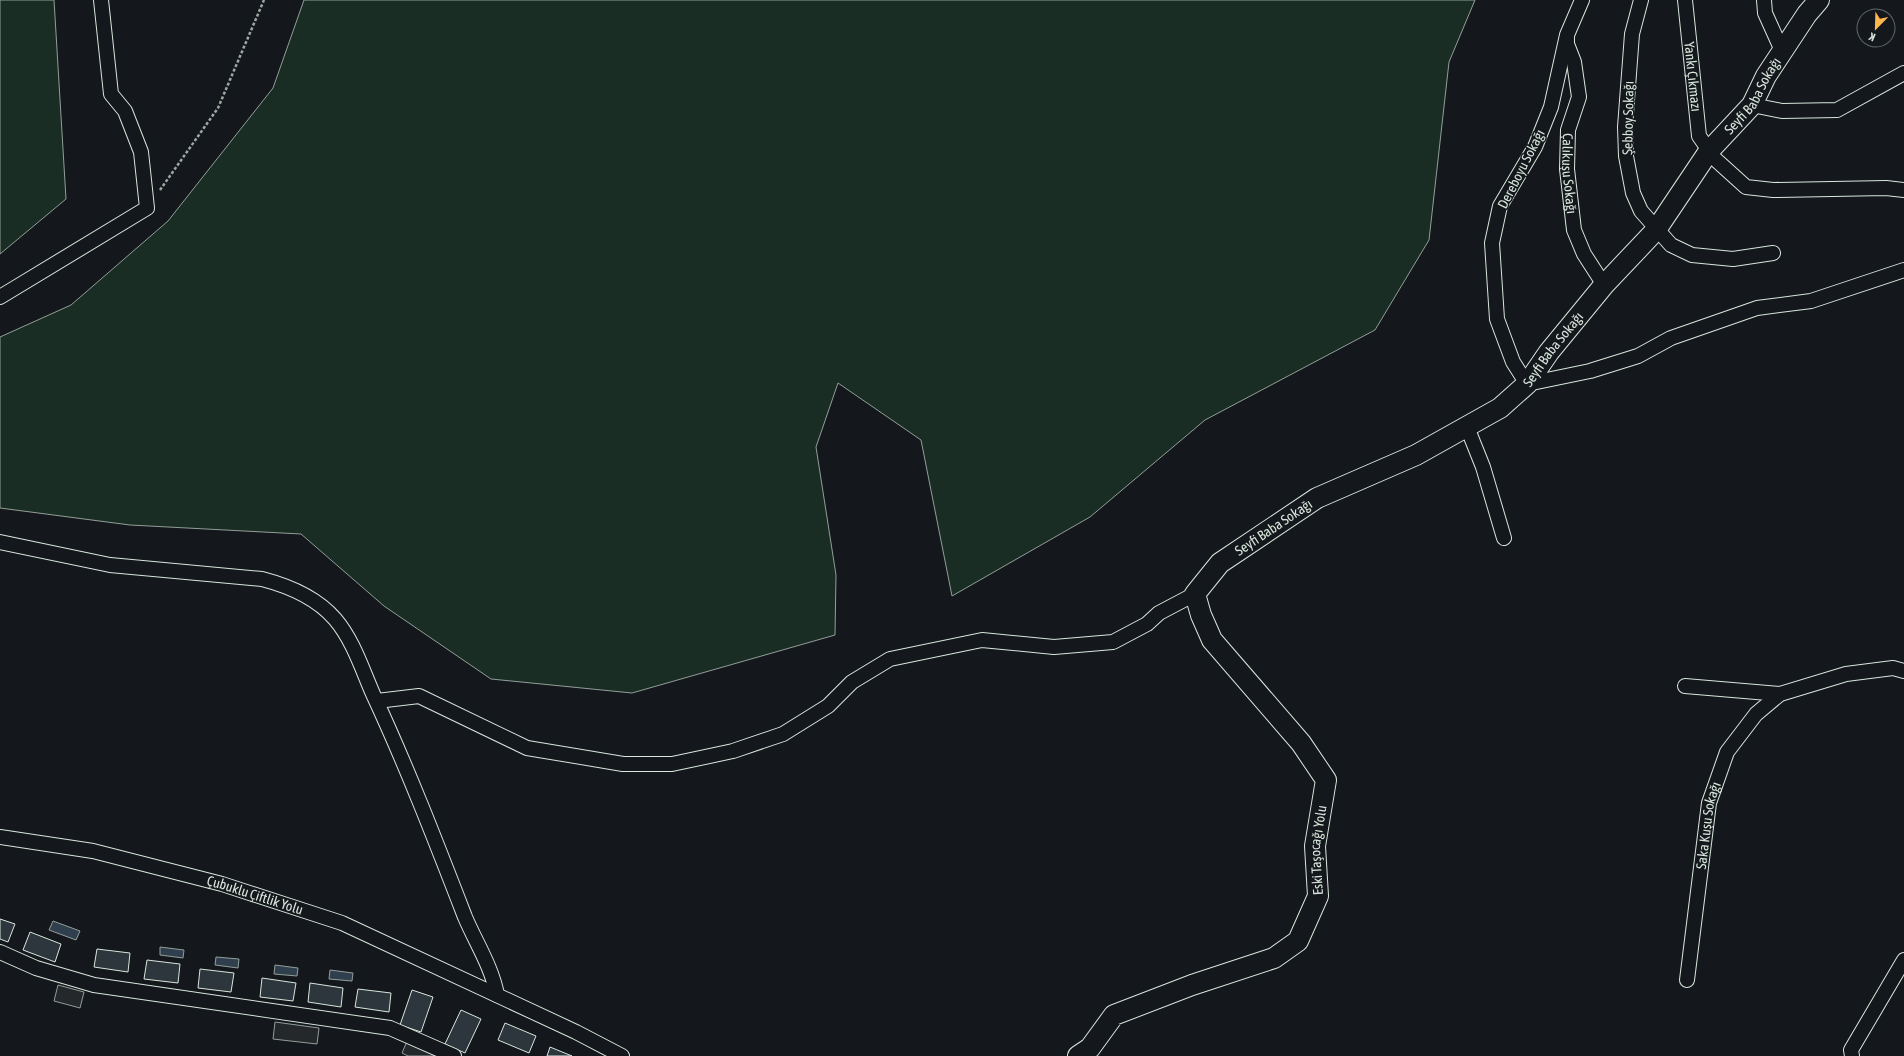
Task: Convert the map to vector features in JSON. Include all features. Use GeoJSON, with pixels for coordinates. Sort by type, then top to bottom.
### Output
{"type":"FeatureCollection","features":[{"type":"Feature","properties":{"kind":"street"},"geometry":{"type":"LineString","coordinates":[[0,297],[147,208],[141,152],[125,111],[111,94],[101,0]]}},
{"type":"Feature","properties":{"kind":"street","name":"Dereboyu Sokağı"},"geometry":{"type":"LineString","coordinates":[[1527,384],[1513,362],[1497,319],[1492,243],[1500,206],[1535,147],[1550,107],[1567,35],[1582,0]]}},
{"type":"Feature","properties":{"kind":"street","name":"Şebboy Sokağı"},"geometry":{"type":"LineString","coordinates":[[1641,0],[1632,34],[1625,127],[1626,156],[1633,193],[1641,211],[1656,230],[1671,245],[1692,255],[1733,259],[1773,253]]}},
{"type":"Feature","properties":{"kind":"street","name":"Yankı Çıkmazı"},"geometry":{"type":"LineString","coordinates":[[1685,0],[1699,136],[1715,159],[1746,187],[1773,190],[1886,188],[1904,190]]}},
{"type":"Feature","properties":{"kind":"street"},"geometry":{"type":"LineString","coordinates":[[1764,0],[1765,13],[1783,53]]}},
{"type":"Feature","properties":{"kind":"street","name":"Seyfi Baba Sokağı"},"geometry":{"type":"LineString","coordinates":[[1195,594],[1220,563],[1317,498],[1416,455],[1500,408],[1527,384],[1549,352],[1604,285],[1656,230],[1709,151],[1752,105],[1766,76],[1783,53],[1807,14],[1819,0]]}},
{"type":"Feature","properties":{"kind":"street","name":"Çalıkuşu Sokağı"},"geometry":{"type":"LineString","coordinates":[[1567,35],[1567,44],[1574,62],[1579,97],[1568,130],[1567,169],[1574,230],[1584,254],[1604,285]]}},
{"type":"Feature","properties":{"kind":"street"},"geometry":{"type":"LineString","coordinates":[[1752,105],[1782,112],[1837,110],[1904,73]]}},
{"type":"Feature","properties":{"kind":"street"},"geometry":{"type":"LineString","coordinates":[[1527,384],[1590,371],[1638,356],[1671,338],[1758,308],[1811,301],[1904,270]]}},
{"type":"Feature","properties":{"kind":"street"},"geometry":{"type":"LineString","coordinates":[[1467,427],[1483,467],[1504,538]]}},
{"type":"Feature","properties":{"kind":"street"},"geometry":{"type":"LineString","coordinates":[[0,542],[110,565],[262,579],[284,585],[305,595],[321,606],[334,618],[345,632],[377,700],[412,778],[472,935],[494,978],[497,995]]}},
{"type":"Feature","properties":{"kind":"street"},"geometry":{"type":"LineString","coordinates":[[377,700],[419,696],[527,748],[623,764],[672,764],[733,751],[784,734],[828,706],[852,682],[890,659],[982,640],[1054,647],[1113,642],[1147,624],[1159,613],[1195,594]]}},
{"type":"Feature","properties":{"kind":"street","name":"Eski Taşocağı Yolu"},"geometry":{"type":"LineString","coordinates":[[1078,1056],[1090,1048],[1114,1015],[1192,985],[1274,958],[1298,941],[1318,896],[1315,846],[1326,780],[1301,743],[1212,640],[1201,615],[1195,594]]}},
{"type":"Feature","properties":{"kind":"street","name":"Saka Kuşu Sokağı"},"geometry":{"type":"LineString","coordinates":[[1685,686],[1780,694],[1846,674],[1894,668],[1904,671]]}},
{"type":"Feature","properties":{"kind":"street","name":"Saka Kuşu Sokağı"},"geometry":{"type":"LineString","coordinates":[[1687,980],[1709,803],[1727,752],[1756,714],[1780,694]]}},
{"type":"Feature","properties":{"kind":"street","name":"Çubuklu Çiftlik Yolu"},"geometry":{"type":"LineString","coordinates":[[0,838],[93,851],[222,884],[342,923],[576,1032],[622,1056]]}},
{"type":"Feature","properties":{"kind":"street"},"geometry":{"type":"LineString","coordinates":[[0,952],[36,968],[94,985],[390,1028],[454,1056]]}},
{"type":"Feature","properties":{"kind":"street"},"geometry":{"type":"LineString","coordinates":[[1852,1056],[1851,1050],[1904,960]]}},
{"type":"Feature","properties":{"kind":"path"},"geometry":{"type":"LineString","coordinates":[[147,208],[218,108],[264,0]]}},
{"type":"Feature","properties":{"kind":"green space"},"geometry":{"type":"Polygon","coordinates":[[[0,0],[54,0],[66,199],[0,254],[0,0]]]}},
{"type":"Feature","properties":{"kind":"green space"},"geometry":{"type":"Polygon","coordinates":[[[304,0],[1475,0],[1449,62],[1429,240],[1375,330],[1205,420],[1090,517],[952,596],[921,440],[838,383],[816,447],[836,575],[835,635],[632,693],[491,679],[384,606],[301,534],[130,525],[0,508],[0,337],[71,305],[168,221],[273,88],[304,0]]]}},
{"type":"Feature","properties":{"kind":"shaded area"},"geometry":{"type":"Polygon","coordinates":[[[58,985],[84,992],[80,1008],[54,1001],[58,985]]]}},
{"type":"Feature","properties":{"kind":"shaded area"},"geometry":{"type":"Polygon","coordinates":[[[275,1022],[319,1028],[317,1044],[273,1039],[275,1022]]]}},
{"type":"Feature","properties":{"kind":"shaded area"},"geometry":{"type":"Polygon","coordinates":[[[408,1039],[446,1056],[408,1056],[402,1053],[408,1039]]]}},
{"type":"Feature","properties":{"kind":"water"},"geometry":{"type":"Polygon","coordinates":[[[53,921],[80,931],[76,940],[49,930],[53,921]]]}},
{"type":"Feature","properties":{"kind":"water"},"geometry":{"type":"Polygon","coordinates":[[[160,947],[184,950],[183,958],[160,955],[160,947]]]}},
{"type":"Feature","properties":{"kind":"water"},"geometry":{"type":"Polygon","coordinates":[[[216,957],[239,959],[238,968],[215,965],[216,957]]]}},
{"type":"Feature","properties":{"kind":"water"},"geometry":{"type":"Polygon","coordinates":[[[275,965],[298,968],[297,976],[274,974],[275,965]]]}},
{"type":"Feature","properties":{"kind":"water"},"geometry":{"type":"Polygon","coordinates":[[[330,970],[353,973],[352,981],[329,979],[330,970]]]}},
{"type":"Feature","properties":{"kind":"building"},"geometry":{"type":"Polygon","coordinates":[[[0,919],[15,924],[8,942],[0,939],[0,919]]]}},
{"type":"Feature","properties":{"kind":"building"},"geometry":{"type":"Polygon","coordinates":[[[30,932],[61,944],[55,962],[23,950],[30,932]]]}},
{"type":"Feature","properties":{"kind":"building"},"geometry":{"type":"Polygon","coordinates":[[[97,949],[130,953],[128,972],[94,967],[97,949]]]}},
{"type":"Feature","properties":{"kind":"building"},"geometry":{"type":"Polygon","coordinates":[[[147,960],[180,964],[178,983],[144,979],[147,960]]]}},
{"type":"Feature","properties":{"kind":"building"},"geometry":{"type":"Polygon","coordinates":[[[200,969],[234,973],[231,992],[198,988],[200,969]]]}},
{"type":"Feature","properties":{"kind":"building"},"geometry":{"type":"Polygon","coordinates":[[[262,978],[296,983],[293,1001],[260,997],[262,978]]]}},
{"type":"Feature","properties":{"kind":"building"},"geometry":{"type":"Polygon","coordinates":[[[310,983],[343,988],[341,1007],[308,1002],[310,983]]]}},
{"type":"Feature","properties":{"kind":"building"},"geometry":{"type":"Polygon","coordinates":[[[358,989],[391,993],[389,1012],[355,1007],[358,989]]]}},
{"type":"Feature","properties":{"kind":"building"},"geometry":{"type":"Polygon","coordinates":[[[412,990],[433,997],[421,1032],[400,1025],[412,990]]]}},
{"type":"Feature","properties":{"kind":"building"},"geometry":{"type":"Polygon","coordinates":[[[461,1010],[481,1019],[465,1053],[445,1044],[461,1010]]]}},
{"type":"Feature","properties":{"kind":"building"},"geometry":{"type":"Polygon","coordinates":[[[505,1023],[536,1036],[529,1053],[498,1040],[505,1023]]]}},
{"type":"Feature","properties":{"kind":"building"},"geometry":{"type":"Polygon","coordinates":[[[550,1047],[572,1056],[547,1056],[550,1047]]]}}]}
